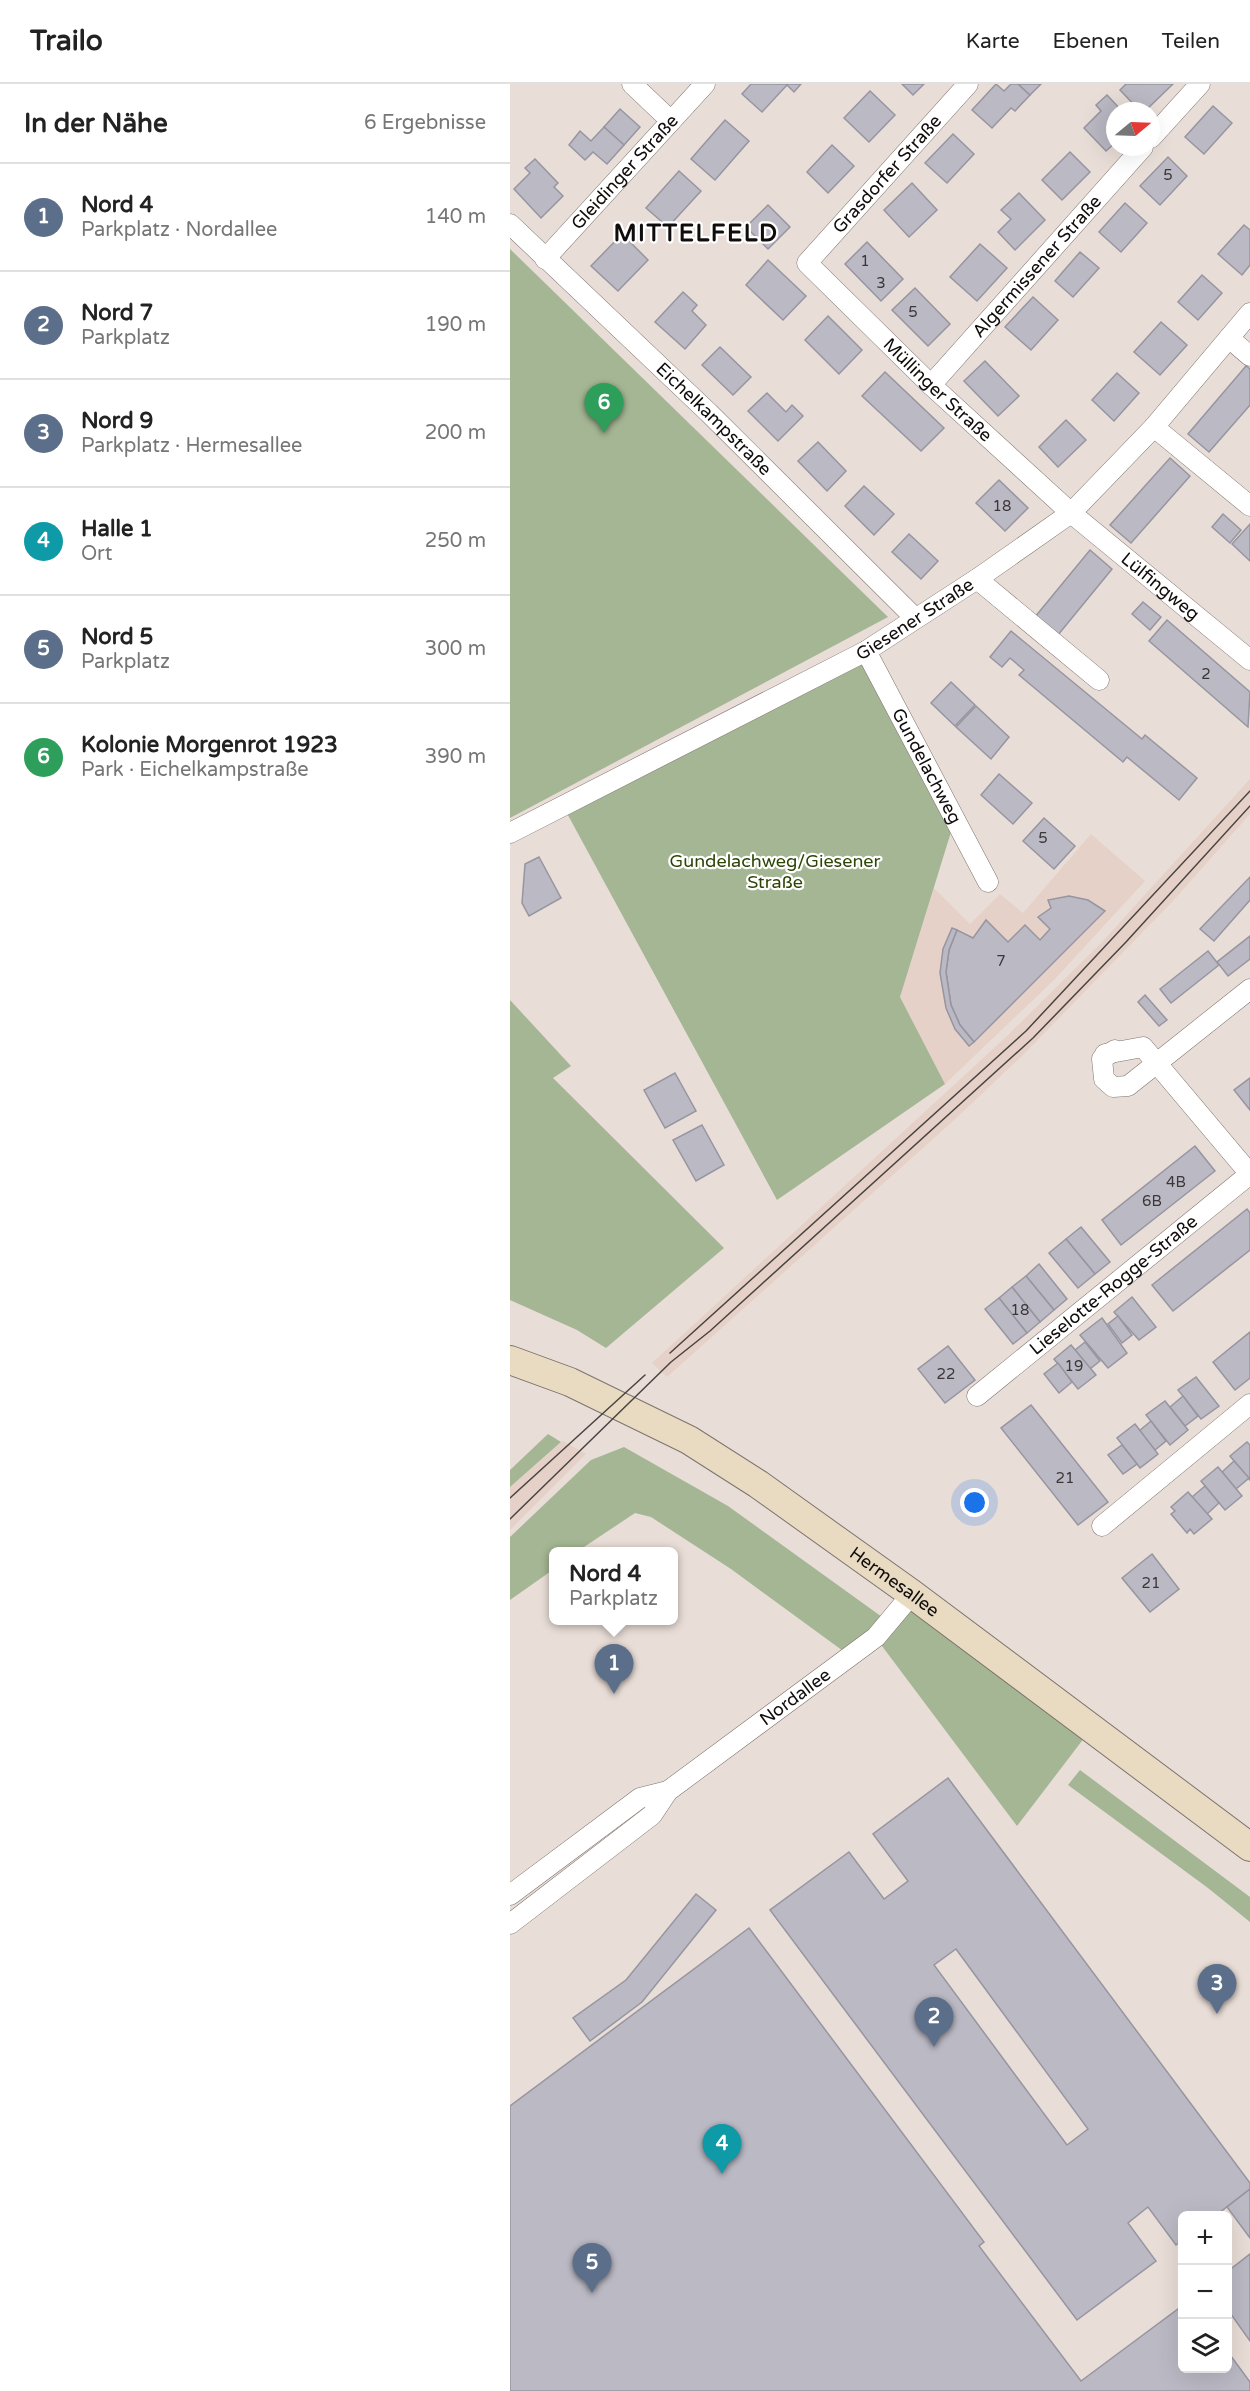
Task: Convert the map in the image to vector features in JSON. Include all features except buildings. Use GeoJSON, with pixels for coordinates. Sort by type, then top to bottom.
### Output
{"type":"FeatureCollection","features":[{"type":"Feature","properties":{"kind":"main road","name":"Hermesallee"},"geometry":{"type":"LineString","coordinates":[[510,1360],[570,1382],[689,1440],[758,1484],[912,1594],[1250,1847]]}},
{"type":"Feature","properties":{"kind":"street"},"geometry":{"type":"LineString","coordinates":[[632,84],[671,121]]}},
{"type":"Feature","properties":{"kind":"street","name":"Gleidinger Straße"},"geometry":{"type":"LineString","coordinates":[[545,259],[705,84]]}},
{"type":"Feature","properties":{"kind":"street","name":"Grasdorfer Straße"},"geometry":{"type":"LineString","coordinates":[[807,263],[968,84]]}},
{"type":"Feature","properties":{"kind":"street"},"geometry":{"type":"LineString","coordinates":[[1160,128],[1200,84]]}},
{"type":"Feature","properties":{"kind":"street","name":"Algermissener Straße"},"geometry":{"type":"LineString","coordinates":[[931,386],[1135,156]]}},
{"type":"Feature","properties":{"kind":"street","name":"Eichelkampstraße"},"geometry":{"type":"LineString","coordinates":[[510,224],[709,413],[914,617]]}},
{"type":"Feature","properties":{"kind":"street","name":"Müllinger Straße"},"geometry":{"type":"LineString","coordinates":[[807,263],[931,386],[1071,513]]}},
{"type":"Feature","properties":{"kind":"street","name":"Giesener Straße"},"geometry":{"type":"LineString","coordinates":[[510,833],[866,651],[914,617],[977,579],[1071,513],[1154,427],[1250,313]]}},
{"type":"Feature","properties":{"kind":"street"},"geometry":{"type":"LineString","coordinates":[[1229,338],[1250,356]]}},
{"type":"Feature","properties":{"kind":"street"},"geometry":{"type":"LineString","coordinates":[[1154,427],[1250,506]]}},
{"type":"Feature","properties":{"kind":"street","name":"Lülfingweg"},"geometry":{"type":"LineString","coordinates":[[1071,513],[1250,660]]}},
{"type":"Feature","properties":{"kind":"street"},"geometry":{"type":"LineString","coordinates":[[977,579],[1099,680]]}},
{"type":"Feature","properties":{"kind":"street","name":"Gundelachweg"},"geometry":{"type":"LineString","coordinates":[[866,651],[988,882]]}},
{"type":"Feature","properties":{"kind":"street"},"geometry":{"type":"LineString","coordinates":[[1250,989],[1156,1063],[1128,1086],[1113,1087],[1104,1078],[1101,1068],[1102,1059],[1110,1052],[1143,1047],[1156,1063],[1250,1174]]}},
{"type":"Feature","properties":{"kind":"street","name":"Lieselotte-Rogge-Straße"},"geometry":{"type":"LineString","coordinates":[[977,1396],[1250,1174]]}},
{"type":"Feature","properties":{"kind":"street"},"geometry":{"type":"LineString","coordinates":[[1102,1526],[1250,1404]]}},
{"type":"Feature","properties":{"kind":"street","name":"Nordallee"},"geometry":{"type":"LineString","coordinates":[[510,1924],[652,1815],[668,1791],[876,1637],[912,1594]]}},
{"type":"Feature","properties":{"kind":"street","name":"Nordallee"},"geometry":{"type":"LineString","coordinates":[[510,1895],[640,1798],[668,1791]]}},
{"type":"Feature","properties":{"kind":"shaded area"},"geometry":{"type":"Polygon","coordinates":[[[1250,779],[1250,814],[1173,901],[1024,1054],[952,1122],[667,1377],[652,1363],[1006,1037],[1102,942],[1250,779]]]}},
{"type":"Feature","properties":{"kind":"shaded area"},"geometry":{"type":"Polygon","coordinates":[[[1091,834],[1145,881],[1055,979],[945,1084],[900,997],[934,888],[970,924],[1000,894],[1023,913],[1091,834]]]}},
{"type":"Feature","properties":{"kind":"shaded area"},"geometry":{"type":"Polygon","coordinates":[[[563,1441],[586,1454],[510,1530],[510,1487],[563,1441]]]}},
{"type":"Feature","properties":{"kind":"green space"},"geometry":{"type":"Polygon","coordinates":[[[510,249],[888,617],[510,818],[510,249]]]}},
{"type":"Feature","properties":{"kind":"green space","name":"Gundelachweg/Giesener Straße"},"geometry":{"type":"Polygon","coordinates":[[[866,651],[955,819],[900,997],[945,1084],[777,1200],[563,806],[866,651]]]}},
{"type":"Feature","properties":{"kind":"green space"},"geometry":{"type":"Polygon","coordinates":[[[510,1000],[571,1066],[553,1078],[724,1248],[606,1348],[577,1330],[510,1300],[510,1000]]]}},
{"type":"Feature","properties":{"kind":"green space"},"geometry":{"type":"Polygon","coordinates":[[[548,1434],[561,1442],[510,1487],[510,1470],[548,1434]]]}},
{"type":"Feature","properties":{"kind":"green space"},"geometry":{"type":"Polygon","coordinates":[[[624,1447],[728,1506],[889,1622],[912,1594],[1091,1729],[1017,1826],[876,1638],[850,1656],[731,1569],[651,1517],[635,1513],[584,1547],[549,1547],[549,1573],[510,1600],[510,1537],[591,1460],[624,1447]]]}},
{"type":"Feature","properties":{"kind":"green space"},"geometry":{"type":"Polygon","coordinates":[[[1080,1770],[1250,1897],[1250,1922],[1208,1888],[1068,1785],[1080,1770]]]}},
{"type":"Feature","properties":{"kind":"tram line"},"geometry":{"type":"LineString","coordinates":[[670,1353],[1026,1031],[1250,791]]}},
{"type":"Feature","properties":{"kind":"tram line"},"geometry":{"type":"LineString","coordinates":[[510,1519],[671,1362],[710,1331],[1033,1038],[1126,942],[1250,806]]}},
{"type":"Feature","properties":{"kind":"tram line"},"geometry":{"type":"LineString","coordinates":[[510,1498],[645,1375]]}},
{"type":"Feature","properties":{"kind":"place","name":"Kolonie Morgenrot 1923"},"geometry":{"type":"Point","coordinates":[604,433]}},
{"type":"Feature","properties":{"kind":"place","name":"Nord 4"},"geometry":{"type":"Point","coordinates":[614,1694]}},
{"type":"Feature","properties":{"kind":"place","name":"Nord 9"},"geometry":{"type":"Point","coordinates":[1217,2014]}},
{"type":"Feature","properties":{"kind":"place","name":"Nord 7"},"geometry":{"type":"Point","coordinates":[934,2047]}},
{"type":"Feature","properties":{"kind":"place","name":"Halle 1"},"geometry":{"type":"Point","coordinates":[722,2174]}},
{"type":"Feature","properties":{"kind":"place","name":"Nord 5"},"geometry":{"type":"Point","coordinates":[592,2293]}},
{"type":"Feature","properties":{"kind":"district","name":"MITTELFELD"},"geometry":{"type":"Point","coordinates":[696,233]}}]}
